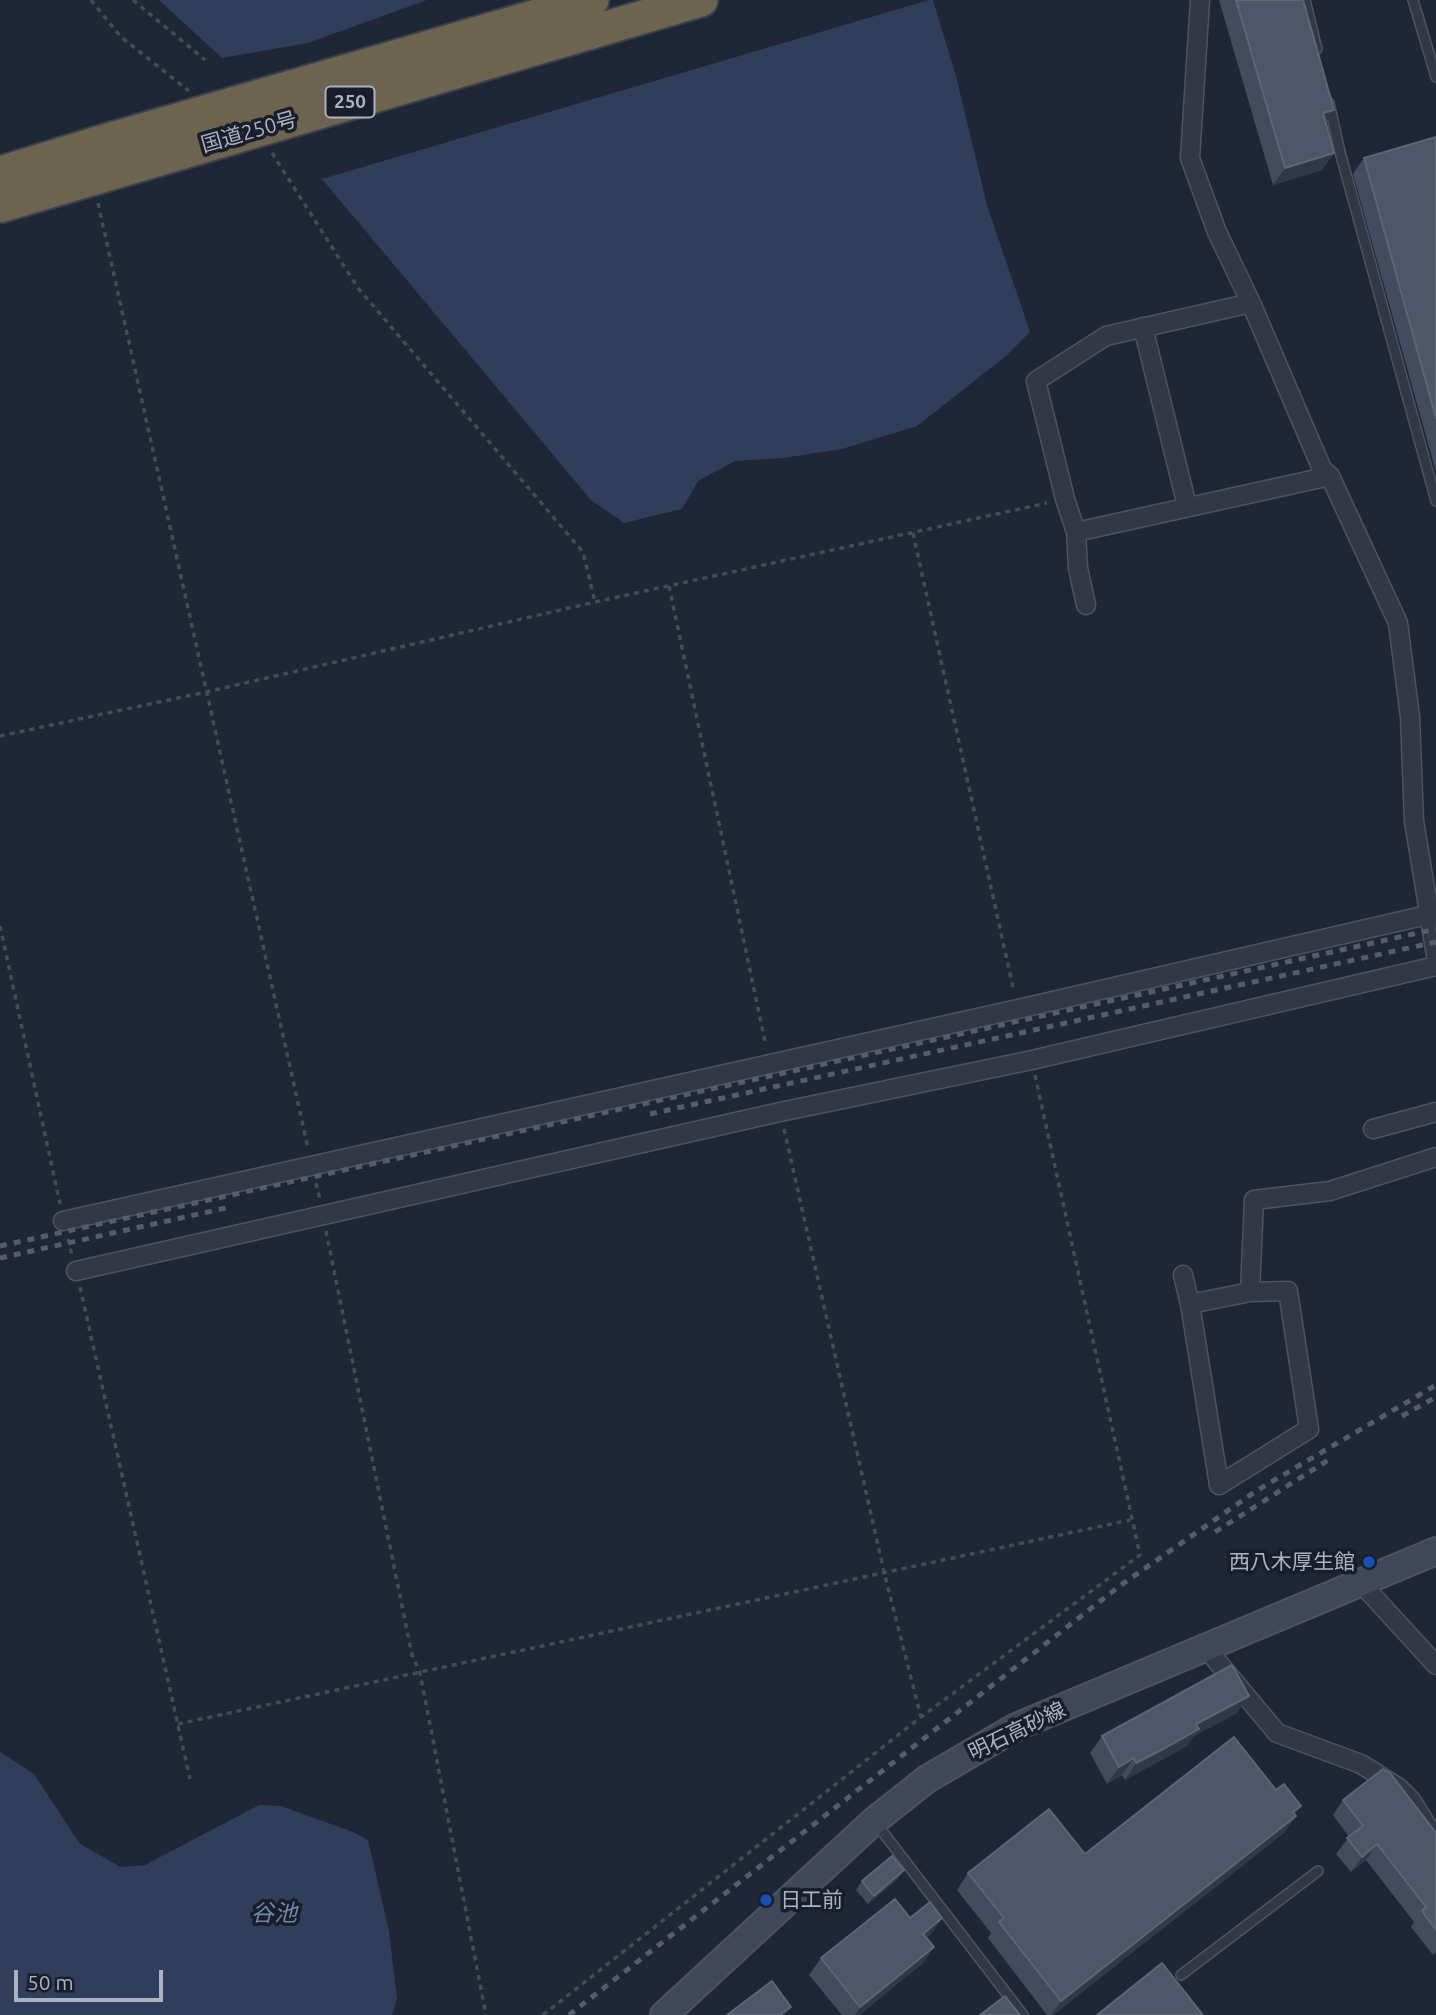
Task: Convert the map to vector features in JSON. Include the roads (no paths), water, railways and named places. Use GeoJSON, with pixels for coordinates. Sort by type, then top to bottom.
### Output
{"type":"FeatureCollection","features":[{"type":"Feature","properties":{"kind":"highway","name":"国道250号"},"geometry":{"type":"LineString","coordinates":[[0,173],[592,0]]}},
{"type":"Feature","properties":{"kind":"highway","name":"国道250号"},"geometry":{"type":"LineString","coordinates":[[0,206],[701,0]]}},
{"type":"Feature","properties":{"kind":"main road","name":"明石高砂線"},"geometry":{"type":"LineString","coordinates":[[664,2015],[874,1821],[927,1779],[1016,1727],[1436,1551]]}},
{"type":"Feature","properties":{"kind":"street"},"geometry":{"type":"LineString","coordinates":[[1200,0],[1190,158],[1217,232],[1251,303],[1322,469],[1330,475],[1398,623],[1410,717],[1414,821],[1432,914],[1436,955]]}},
{"type":"Feature","properties":{"kind":"street"},"geometry":{"type":"LineString","coordinates":[[1086,605],[1078,568],[1076,532],[1065,499],[1036,381],[1106,336],[1251,303]]}},
{"type":"Feature","properties":{"kind":"street"},"geometry":{"type":"LineString","coordinates":[[1143,327],[1187,506]]}},
{"type":"Feature","properties":{"kind":"street"},"geometry":{"type":"LineString","coordinates":[[1076,532],[1330,475]]}},
{"type":"Feature","properties":{"kind":"street"},"geometry":{"type":"LineString","coordinates":[[63,1221],[1018,1009],[1432,914]]}},
{"type":"Feature","properties":{"kind":"street"},"geometry":{"type":"LineString","coordinates":[[76,1271],[780,1112],[1032,1060],[1436,966]]}},
{"type":"Feature","properties":{"kind":"street"},"geometry":{"type":"LineString","coordinates":[[1373,1129],[1436,1112]]}},
{"type":"Feature","properties":{"kind":"street"},"geometry":{"type":"LineString","coordinates":[[1250,1292],[1254,1200],[1329,1191],[1436,1157]]}},
{"type":"Feature","properties":{"kind":"street"},"geometry":{"type":"LineString","coordinates":[[1183,1275],[1220,1485],[1309,1429],[1287,1291],[1250,1292],[1190,1304]]}},
{"type":"Feature","properties":{"kind":"street"},"geometry":{"type":"LineString","coordinates":[[1361,1583],[1436,1665]]}},
{"type":"Feature","properties":{"kind":"street"},"geometry":{"type":"LineString","coordinates":[[1206,1648],[1277,1733],[1361,1763],[1399,1788],[1411,1800],[1436,1840]]}},
{"type":"Feature","properties":{"kind":"lane"},"geometry":{"type":"LineString","coordinates":[[1305,0],[1320,63]]}},
{"type":"Feature","properties":{"kind":"lane"},"geometry":{"type":"LineString","coordinates":[[1413,0],[1436,77]]}},
{"type":"Feature","properties":{"kind":"lane"},"geometry":{"type":"LineString","coordinates":[[1326,88],[1340,152],[1436,500]]}},
{"type":"Feature","properties":{"kind":"lane"},"geometry":{"type":"LineString","coordinates":[[874,1821],[1023,2015]]}},
{"type":"Feature","properties":{"kind":"lane"},"geometry":{"type":"LineString","coordinates":[[1181,1975],[1318,1871]]}},
{"type":"Feature","properties":{"kind":"water"},"geometry":{"type":"Polygon","coordinates":[[[159,0],[427,0],[308,43],[222,58],[159,0]]]}},
{"type":"Feature","properties":{"kind":"water"},"geometry":{"type":"Polygon","coordinates":[[[933,0],[956,76],[987,205],[1030,332],[1006,356],[917,426],[842,449],[783,458],[735,461],[698,481],[682,509],[624,523],[591,500],[322,179],[933,0]]]}},
{"type":"Feature","properties":{"kind":"water","name":"谷池"},"geometry":{"type":"Polygon","coordinates":[[[0,1752],[34,1774],[80,1844],[121,1867],[145,1865],[259,1805],[281,1806],[368,1840],[389,1931],[397,1999],[392,2015],[0,2015],[0,1752]]]}},
{"type":"Feature","properties":{"kind":"railway"},"geometry":{"type":"LineString","coordinates":[[0,1246],[1436,929]]}},
{"type":"Feature","properties":{"kind":"railway"},"geometry":{"type":"LineString","coordinates":[[650,1114],[1436,942]]}},
{"type":"Feature","properties":{"kind":"railway"},"geometry":{"type":"LineString","coordinates":[[0,1258],[226,1208]]}},
{"type":"Feature","properties":{"kind":"railway"},"geometry":{"type":"LineString","coordinates":[[569,2015],[1121,1585],[1256,1491],[1436,1385]]}},
{"type":"Feature","properties":{"kind":"railway"},"geometry":{"type":"LineString","coordinates":[[1402,1416],[1436,1397]]}},
{"type":"Feature","properties":{"kind":"railway"},"geometry":{"type":"LineString","coordinates":[[1215,1532],[1330,1459]]}},
{"type":"Feature","properties":{"kind":"place","name":"西八木厚生館"},"geometry":{"type":"Point","coordinates":[1369,1562]}},
{"type":"Feature","properties":{"kind":"place","name":"日工前"},"geometry":{"type":"Point","coordinates":[766,1900]}}]}
